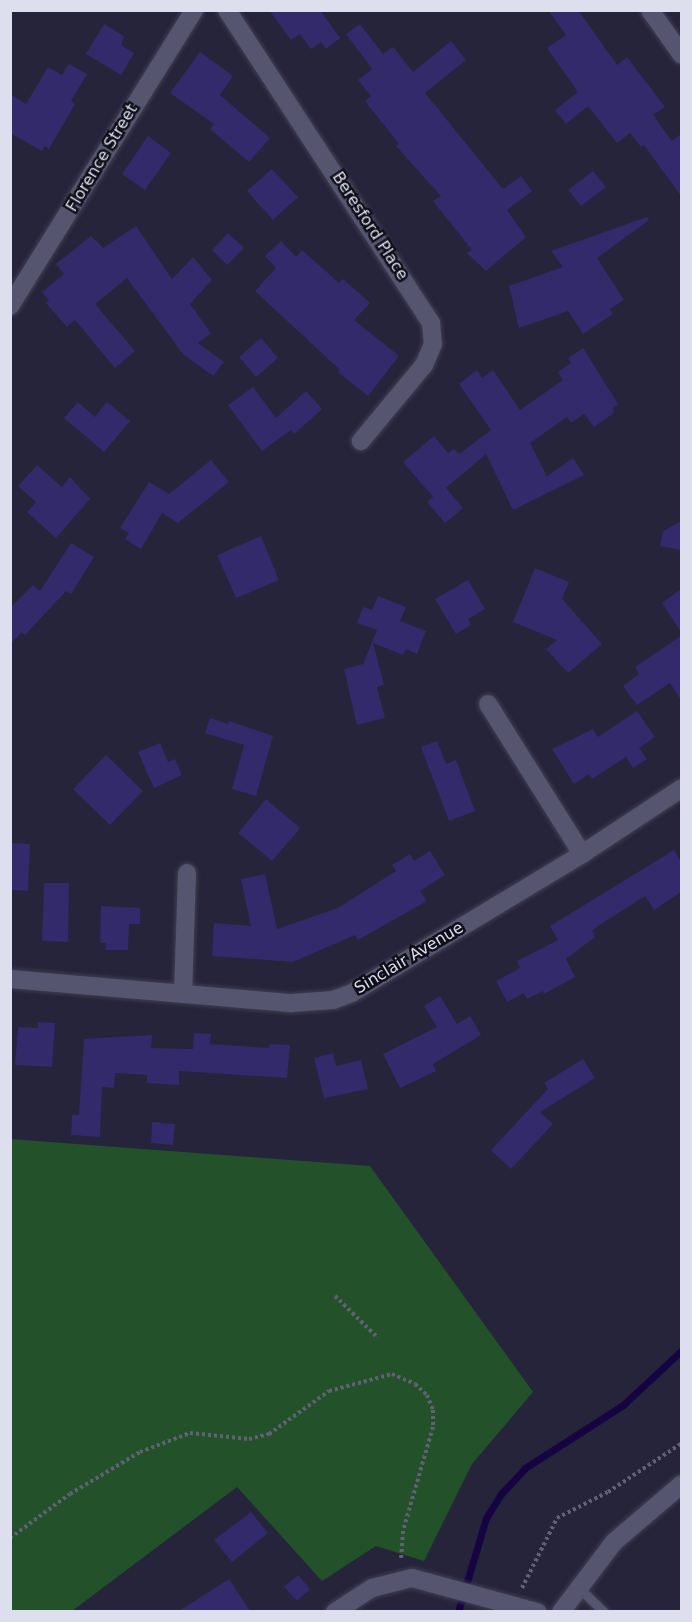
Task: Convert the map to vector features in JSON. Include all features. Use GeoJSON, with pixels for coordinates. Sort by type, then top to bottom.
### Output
{"type":"FeatureCollection","features":[{"type":"Feature","properties":{"kind":"street","name":"Florence Street"},"geometry":{"type":"LineString","coordinates":[[10,306],[194,10]]}},
{"type":"Feature","properties":{"kind":"street","name":"Beresford Place"},"geometry":{"type":"LineString","coordinates":[[227,10],[431,323],[433,344],[424,365],[361,441]]}},
{"type":"Feature","properties":{"kind":"street"},"geometry":{"type":"LineString","coordinates":[[650,10],[681,55]]}},
{"type":"Feature","properties":{"kind":"street"},"geometry":{"type":"LineString","coordinates":[[488,705],[582,854]]}},
{"type":"Feature","properties":{"kind":"street","name":"Sinclair Avenue"},"geometry":{"type":"LineString","coordinates":[[10,979],[292,1004],[313,1003],[352,993],[582,854],[681,788]]}},
{"type":"Feature","properties":{"kind":"street"},"geometry":{"type":"LineString","coordinates":[[183,994],[187,873]]}},
{"type":"Feature","properties":{"kind":"street"},"geometry":{"type":"LineString","coordinates":[[561,1611],[629,1526],[681,1484]]}},
{"type":"Feature","properties":{"kind":"street"},"geometry":{"type":"LineString","coordinates":[[335,1611],[372,1588],[399,1579],[426,1580],[537,1611]]}},
{"type":"Feature","properties":{"kind":"lane"},"geometry":{"type":"LineString","coordinates":[[578,1587],[604,1611]]}},
{"type":"Feature","properties":{"kind":"path"},"geometry":{"type":"LineString","coordinates":[[335,1296],[378,1338]]}},
{"type":"Feature","properties":{"kind":"path"},"geometry":{"type":"LineString","coordinates":[[10,1538],[70,1494],[140,1452],[190,1433],[249,1440],[269,1434],[329,1391],[392,1374],[415,1384],[426,1395],[433,1427],[403,1531],[399,1579]]}},
{"type":"Feature","properties":{"kind":"path"},"geometry":{"type":"LineString","coordinates":[[511,1604],[557,1518],[608,1492],[681,1443]]}},
{"type":"Feature","properties":{"kind":"green space"},"geometry":{"type":"Polygon","coordinates":[[[10,1139],[370,1166],[533,1392],[472,1464],[424,1561],[376,1546],[322,1581],[237,1487],[72,1611],[11,1611],[10,1139]]]}},
{"type":"Feature","properties":{"kind":"building"},"geometry":{"type":"Polygon","coordinates":[[[269,10],[320,10],[340,38],[326,49],[321,42],[311,49],[300,34],[291,40],[269,10]]]}},
{"type":"Feature","properties":{"kind":"building"},"geometry":{"type":"Polygon","coordinates":[[[548,10],[578,10],[617,65],[627,57],[665,107],[653,115],[672,141],[681,134],[681,196],[644,145],[641,147],[630,133],[617,143],[588,106],[566,124],[555,110],[578,92],[547,48],[566,35],[548,10]]]}},
{"type":"Feature","properties":{"kind":"building"},"geometry":{"type":"Polygon","coordinates":[[[104,24],[124,36],[121,45],[134,53],[121,75],[86,54],[104,24]]]}},
{"type":"Feature","properties":{"kind":"building"},"geometry":{"type":"Polygon","coordinates":[[[360,24],[383,54],[393,47],[413,72],[451,41],[466,60],[425,93],[503,189],[521,176],[532,191],[507,210],[526,237],[486,271],[467,253],[472,250],[433,201],[441,196],[396,146],[399,144],[365,101],[371,96],[358,80],[372,69],[346,34],[360,24]]]}},
{"type":"Feature","properties":{"kind":"building"},"geometry":{"type":"Polygon","coordinates":[[[200,52],[233,76],[220,95],[270,138],[249,162],[210,129],[214,124],[170,93],[200,52]]]}},
{"type":"Feature","properties":{"kind":"building"},"geometry":{"type":"Polygon","coordinates":[[[69,64],[87,74],[71,101],[75,104],[49,149],[45,146],[42,151],[10,133],[10,94],[26,104],[48,67],[62,75],[69,64]]]}},
{"type":"Feature","properties":{"kind":"building"},"geometry":{"type":"Polygon","coordinates":[[[148,136],[171,153],[145,190],[122,174],[148,136]]]}},
{"type":"Feature","properties":{"kind":"building"},"geometry":{"type":"Polygon","coordinates":[[[272,169],[298,197],[273,220],[247,191],[272,169]]]}},
{"type":"Feature","properties":{"kind":"building"},"geometry":{"type":"Polygon","coordinates":[[[593,171],[606,187],[581,206],[568,190],[593,171]]]}},
{"type":"Feature","properties":{"kind":"building"},"geometry":{"type":"Polygon","coordinates":[[[647,217],[649,220],[597,258],[624,300],[610,309],[613,314],[583,334],[568,311],[519,328],[509,286],[563,267],[551,251],[647,217]]]}},
{"type":"Feature","properties":{"kind":"building"},"geometry":{"type":"Polygon","coordinates":[[[136,226],[172,279],[193,257],[212,280],[190,304],[211,333],[198,343],[224,362],[213,376],[183,354],[127,278],[95,304],[135,351],[115,368],[75,320],[67,327],[46,303],[49,300],[42,292],[64,274],[56,264],[91,236],[103,248],[136,226]]]}},
{"type":"Feature","properties":{"kind":"building"},"geometry":{"type":"Polygon","coordinates":[[[228,233],[244,248],[227,265],[212,250],[228,233]]]}},
{"type":"Feature","properties":{"kind":"building"},"geometry":{"type":"Polygon","coordinates":[[[281,241],[296,257],[302,250],[339,283],[343,279],[370,303],[354,320],[399,356],[368,396],[338,372],[340,370],[255,291],[276,268],[265,256],[281,241]]]}},
{"type":"Feature","properties":{"kind":"building"},"geometry":{"type":"Polygon","coordinates":[[[261,338],[278,358],[256,377],[239,357],[261,338]]]}},
{"type":"Feature","properties":{"kind":"building"},"geometry":{"type":"Polygon","coordinates":[[[583,348],[618,404],[612,409],[615,412],[594,427],[584,414],[571,423],[567,417],[530,443],[547,476],[573,458],[584,475],[513,510],[486,454],[446,488],[463,508],[445,523],[427,502],[433,497],[403,462],[434,436],[448,453],[454,449],[459,454],[491,430],[459,384],[477,370],[482,378],[493,370],[520,410],[563,380],[558,372],[571,363],[568,358],[583,348]]]}},
{"type":"Feature","properties":{"kind":"building"},"geometry":{"type":"Polygon","coordinates":[[[253,387],[276,418],[306,391],[322,409],[294,434],[291,430],[262,451],[228,405],[253,387]]]}},
{"type":"Feature","properties":{"kind":"building"},"geometry":{"type":"Polygon","coordinates":[[[78,402],[95,417],[107,402],[130,421],[104,452],[64,418],[78,402]]]}},
{"type":"Feature","properties":{"kind":"building"},"geometry":{"type":"Polygon","coordinates":[[[211,460],[229,482],[178,523],[162,513],[141,549],[125,539],[129,533],[120,528],[149,482],[169,494],[211,460]]]}},
{"type":"Feature","properties":{"kind":"building"},"geometry":{"type":"Polygon","coordinates":[[[37,465],[62,487],[70,477],[90,499],[56,538],[27,512],[36,502],[18,486],[37,465]]]}},
{"type":"Feature","properties":{"kind":"building"},"geometry":{"type":"Polygon","coordinates":[[[681,521],[681,550],[660,546],[663,531],[681,521]]]}},
{"type":"Feature","properties":{"kind":"building"},"geometry":{"type":"Polygon","coordinates":[[[261,536],[279,580],[236,598],[217,555],[261,536]]]}},
{"type":"Feature","properties":{"kind":"building"},"geometry":{"type":"Polygon","coordinates":[[[71,543],[94,557],[71,594],[66,591],[25,635],[22,632],[10,644],[10,608],[33,585],[40,591],[71,543]]]}},
{"type":"Feature","properties":{"kind":"building"},"geometry":{"type":"Polygon","coordinates":[[[535,568],[569,582],[562,599],[602,644],[568,673],[546,649],[557,640],[513,622],[535,568]]]}},
{"type":"Feature","properties":{"kind":"building"},"geometry":{"type":"Polygon","coordinates":[[[468,580],[485,609],[468,619],[471,625],[456,634],[435,599],[468,580]]]}},
{"type":"Feature","properties":{"kind":"building"},"geometry":{"type":"Polygon","coordinates":[[[681,589],[681,632],[662,603],[681,589]]]}},
{"type":"Feature","properties":{"kind":"building"},"geometry":{"type":"Polygon","coordinates":[[[378,596],[406,607],[400,621],[426,631],[417,654],[406,649],[403,655],[373,643],[384,685],[377,687],[385,718],[357,725],[344,669],[363,664],[377,630],[357,623],[363,607],[372,610],[378,596]]]}},
{"type":"Feature","properties":{"kind":"building"},"geometry":{"type":"Polygon","coordinates":[[[681,636],[681,700],[670,683],[637,705],[623,686],[639,674],[635,667],[681,636]]]}},
{"type":"Feature","properties":{"kind":"building"},"geometry":{"type":"Polygon","coordinates":[[[637,711],[655,737],[639,748],[647,759],[633,768],[626,757],[592,779],[589,774],[574,784],[552,749],[593,729],[598,737],[637,711]]]}},
{"type":"Feature","properties":{"kind":"building"},"geometry":{"type":"Polygon","coordinates":[[[210,718],[228,724],[229,721],[273,736],[256,796],[232,789],[244,745],[205,733],[210,718]]]}},
{"type":"Feature","properties":{"kind":"building"},"geometry":{"type":"Polygon","coordinates":[[[437,741],[446,764],[456,760],[475,811],[449,821],[421,747],[437,741]]]}},
{"type":"Feature","properties":{"kind":"building"},"geometry":{"type":"Polygon","coordinates":[[[160,743],[168,762],[175,759],[182,775],[154,788],[138,752],[160,743]]]}},
{"type":"Feature","properties":{"kind":"building"},"geometry":{"type":"Polygon","coordinates":[[[106,755],[143,791],[110,825],[73,789],[106,755]]]}},
{"type":"Feature","properties":{"kind":"building"},"geometry":{"type":"Polygon","coordinates":[[[266,799],[300,828],[272,861],[238,833],[266,799]]]}},
{"type":"Feature","properties":{"kind":"building"},"geometry":{"type":"Polygon","coordinates":[[[12,843],[30,844],[28,891],[10,890],[12,843]]]}},
{"type":"Feature","properties":{"kind":"building"},"geometry":{"type":"Polygon","coordinates":[[[674,850],[681,862],[681,892],[654,910],[645,896],[592,931],[595,937],[566,959],[575,977],[544,994],[543,991],[527,999],[524,993],[507,1002],[496,981],[520,968],[517,961],[558,940],[550,926],[674,850]]]}},
{"type":"Feature","properties":{"kind":"building"},"geometry":{"type":"Polygon","coordinates":[[[430,851],[445,875],[420,891],[427,901],[358,940],[355,935],[293,962],[212,956],[214,923],[251,926],[241,879],[265,874],[277,929],[338,908],[396,871],[392,865],[410,854],[414,861],[430,851]]]}},
{"type":"Feature","properties":{"kind":"building"},"geometry":{"type":"Polygon","coordinates":[[[44,883],[69,883],[68,942],[42,941],[44,883]]]}},
{"type":"Feature","properties":{"kind":"building"},"geometry":{"type":"Polygon","coordinates":[[[101,906],[140,908],[140,924],[129,924],[128,950],[105,950],[106,943],[100,943],[101,906]]]}},
{"type":"Feature","properties":{"kind":"building"},"geometry":{"type":"Polygon","coordinates":[[[440,996],[457,1024],[470,1016],[481,1035],[433,1064],[436,1071],[400,1088],[383,1054],[437,1027],[424,1006],[440,996]]]}},
{"type":"Feature","properties":{"kind":"building"},"geometry":{"type":"Polygon","coordinates":[[[38,1022],[55,1023],[52,1067],[15,1065],[18,1027],[38,1028],[38,1022]]]}},
{"type":"Feature","properties":{"kind":"building"},"geometry":{"type":"Polygon","coordinates":[[[194,1033],[211,1034],[210,1044],[269,1048],[270,1044],[290,1045],[287,1078],[179,1071],[179,1085],[147,1083],[147,1075],[115,1073],[114,1088],[102,1087],[100,1137],[71,1135],[72,1115],[79,1115],[84,1039],[152,1035],[151,1048],[193,1049],[194,1033]]]}},
{"type":"Feature","properties":{"kind":"building"},"geometry":{"type":"Polygon","coordinates":[[[333,1053],[336,1066],[361,1060],[368,1089],[324,1098],[314,1058],[333,1053]]]}},
{"type":"Feature","properties":{"kind":"building"},"geometry":{"type":"Polygon","coordinates":[[[583,1059],[595,1078],[540,1112],[553,1124],[511,1169],[491,1150],[548,1089],[544,1083],[583,1059]]]}},
{"type":"Feature","properties":{"kind":"building"},"geometry":{"type":"Polygon","coordinates":[[[152,1122],[175,1124],[173,1145],[151,1143],[152,1122]]]}},
{"type":"Feature","properties":{"kind":"building"},"geometry":{"type":"Polygon","coordinates":[[[251,1512],[268,1533],[232,1562],[214,1540],[251,1512]]]}},
{"type":"Feature","properties":{"kind":"building"},"geometry":{"type":"Polygon","coordinates":[[[298,1575],[310,1589],[297,1601],[284,1587],[298,1575]]]}},
{"type":"Feature","properties":{"kind":"building"},"geometry":{"type":"Polygon","coordinates":[[[229,1579],[250,1611],[179,1611],[229,1579]]]}},
{"type":"Feature","properties":{"kind":"waterway"},"geometry":{"type":"LineString","coordinates":[[458,1612],[486,1518],[501,1494],[525,1468],[623,1405],[682,1350]]}}]}
